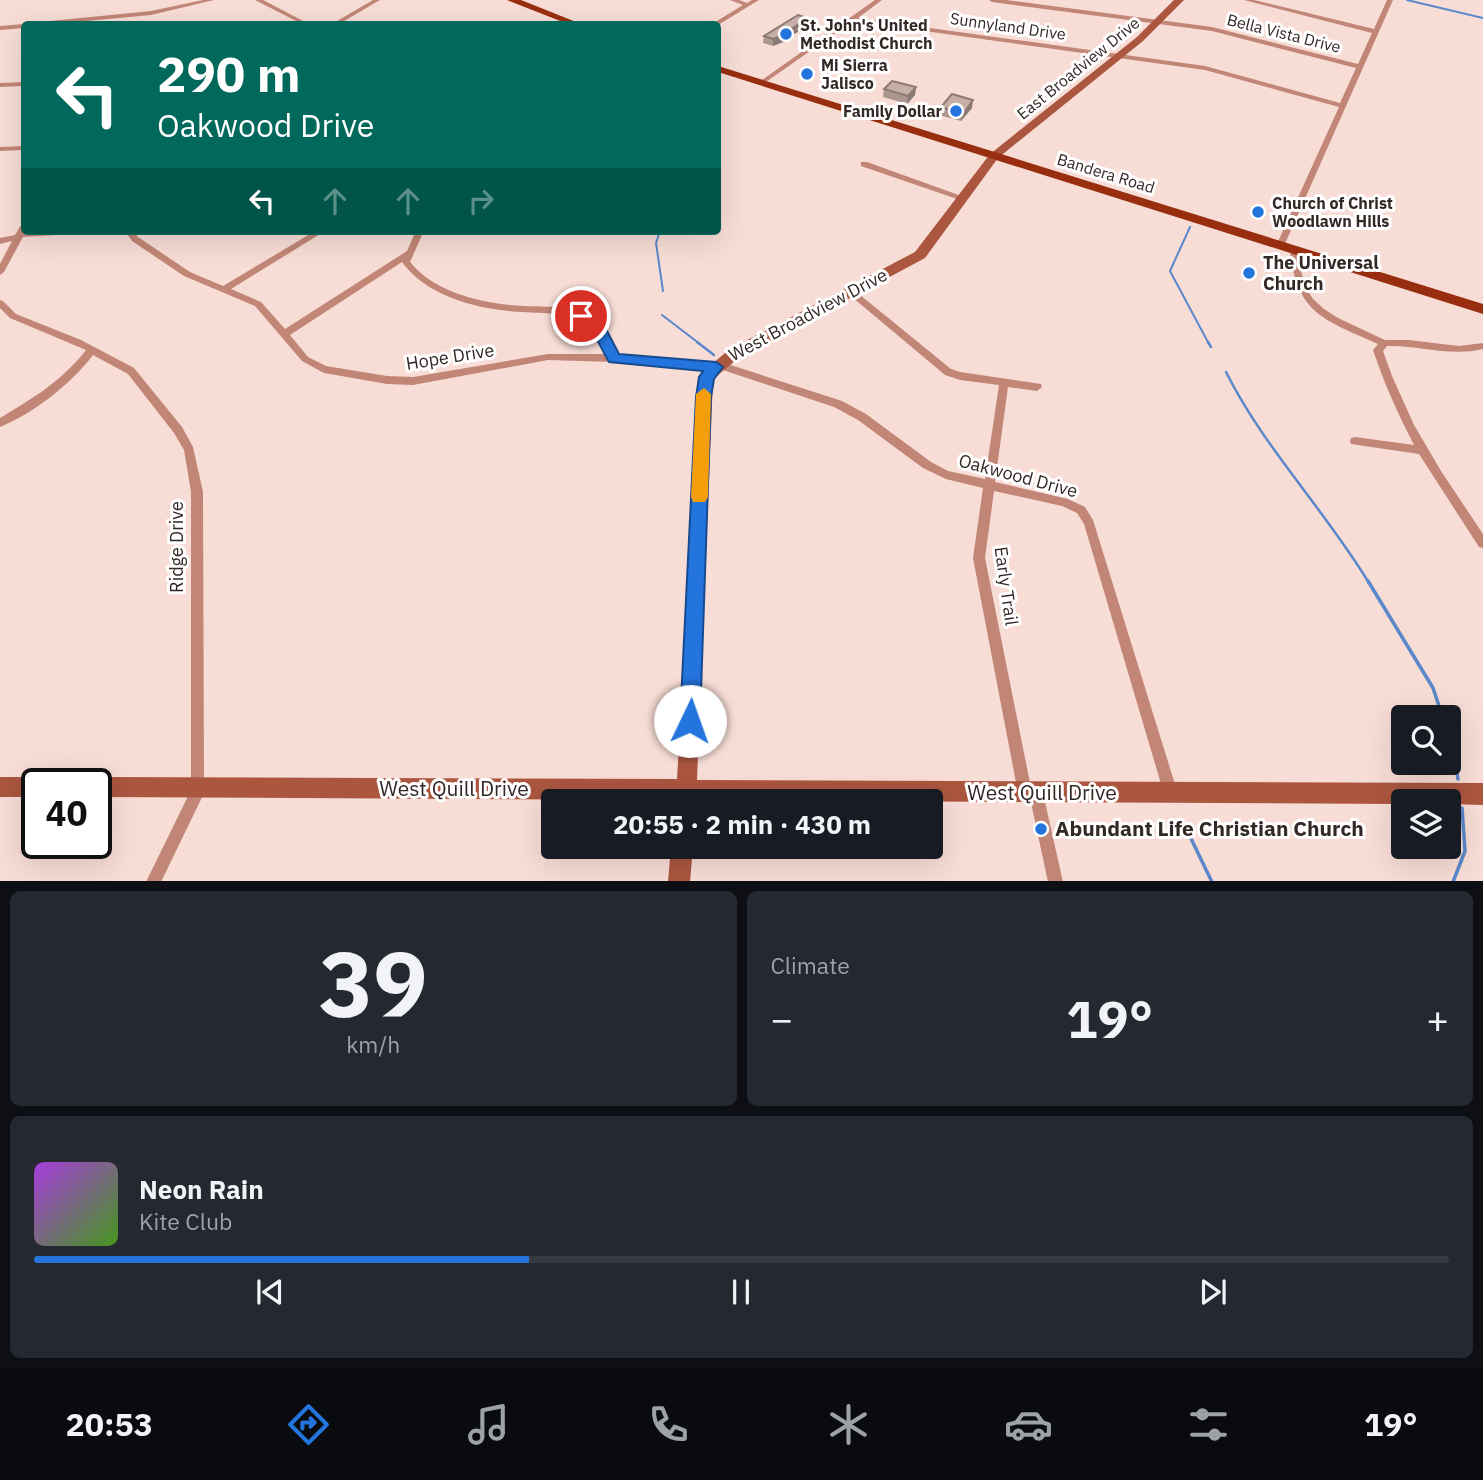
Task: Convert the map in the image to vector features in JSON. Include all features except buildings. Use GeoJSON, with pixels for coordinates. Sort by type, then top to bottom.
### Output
{"type":"FeatureCollection","features":[{"type":"Feature","properties":{"kind":"main road"},"geometry":{"type":"LineString","coordinates":[[512,0],[568,21]]}},
{"type":"Feature","properties":{"kind":"main road","name":"Bandera Road"},"geometry":{"type":"LineString","coordinates":[[721,70],[1483,309]]}},
{"type":"Feature","properties":{"kind":"street"},"geometry":{"type":"LineString","coordinates":[[70,21],[161,12],[211,0]]}},
{"type":"Feature","properties":{"kind":"street"},"geometry":{"type":"LineString","coordinates":[[258,0],[300,21]]}},
{"type":"Feature","properties":{"kind":"street"},"geometry":{"type":"LineString","coordinates":[[340,21],[377,0]]}},
{"type":"Feature","properties":{"kind":"street"},"geometry":{"type":"LineString","coordinates":[[733,0],[748,5]]}},
{"type":"Feature","properties":{"kind":"street"},"geometry":{"type":"LineString","coordinates":[[720,21],[757,0]]}},
{"type":"Feature","properties":{"kind":"street"},"geometry":{"type":"LineString","coordinates":[[761,83],[879,0]]}},
{"type":"Feature","properties":{"kind":"street","name":"Bella Vista Drive"},"geometry":{"type":"LineString","coordinates":[[992,0],[1241,35],[1361,67]]}},
{"type":"Feature","properties":{"kind":"street","name":"East Broadview Drive"},"geometry":{"type":"LineString","coordinates":[[994,156],[1160,22],[1179,0]]}},
{"type":"Feature","properties":{"kind":"street"},"geometry":{"type":"LineString","coordinates":[[1247,0],[1376,32]]}},
{"type":"Feature","properties":{"kind":"street"},"geometry":{"type":"LineString","coordinates":[[1280,246],[1390,0]]}},
{"type":"Feature","properties":{"kind":"street","name":"Sunnyland Drive"},"geometry":{"type":"LineString","coordinates":[[852,19],[1205,68],[1344,106]]}},
{"type":"Feature","properties":{"kind":"street"},"geometry":{"type":"LineString","coordinates":[[0,28],[21,26]]}},
{"type":"Feature","properties":{"kind":"street"},"geometry":{"type":"LineString","coordinates":[[0,85],[21,84]]}},
{"type":"Feature","properties":{"kind":"street"},"geometry":{"type":"LineString","coordinates":[[0,149],[21,148]]}},
{"type":"Feature","properties":{"kind":"street","name":"West Broadview Drive"},"geometry":{"type":"LineString","coordinates":[[686,789],[706,377],[717,366],[920,255],[994,156]]}},
{"type":"Feature","properties":{"kind":"street"},"geometry":{"type":"LineString","coordinates":[[864,164],[963,198]]}},
{"type":"Feature","properties":{"kind":"street"},"geometry":{"type":"LineString","coordinates":[[0,242],[21,233]]}},
{"type":"Feature","properties":{"kind":"street"},"geometry":{"type":"LineString","coordinates":[[0,272],[21,233]]}},
{"type":"Feature","properties":{"kind":"street","name":"Hope Drive"},"geometry":{"type":"LineString","coordinates":[[132,235],[187,274],[258,304],[305,359],[315,365],[402,381],[424,380],[548,357],[614,359]]}},
{"type":"Feature","properties":{"kind":"street"},"geometry":{"type":"LineString","coordinates":[[225,289],[314,235]]}},
{"type":"Feature","properties":{"kind":"street"},"geometry":{"type":"LineString","coordinates":[[416,235],[418,239],[406,262],[421,277],[456,295],[494,306],[581,316],[601,332],[614,359]]}},
{"type":"Feature","properties":{"kind":"street"},"geometry":{"type":"LineString","coordinates":[[1294,250],[1296,279],[1310,302],[1334,319],[1384,343],[1404,342],[1455,349],[1483,346]]}},
{"type":"Feature","properties":{"kind":"street"},"geometry":{"type":"LineString","coordinates":[[285,334],[409,253]]}},
{"type":"Feature","properties":{"kind":"street"},"geometry":{"type":"LineString","coordinates":[[851,292],[948,372],[1037,387]]}},
{"type":"Feature","properties":{"kind":"street","name":"Ridge Drive"},"geometry":{"type":"LineString","coordinates":[[0,303],[7,312],[30,325],[92,349],[131,371],[178,430],[189,450],[197,492],[198,787],[153,881]]}},
{"type":"Feature","properties":{"kind":"street"},"geometry":{"type":"LineString","coordinates":[[1384,343],[1378,351],[1382,365],[1421,450],[1483,542]]}},
{"type":"Feature","properties":{"kind":"street"},"geometry":{"type":"LineString","coordinates":[[0,424],[59,387],[92,349]]}},
{"type":"Feature","properties":{"kind":"street","name":"Oakwood Drive"},"geometry":{"type":"LineString","coordinates":[[614,359],[717,366],[838,404],[862,417],[936,470],[956,478],[1073,505],[1081,510],[1089,523],[1171,794]]}},
{"type":"Feature","properties":{"kind":"street","name":"Early Trail"},"geometry":{"type":"LineString","coordinates":[[1004,382],[979,558],[1031,793],[1056,881]]}},
{"type":"Feature","properties":{"kind":"street"},"geometry":{"type":"LineString","coordinates":[[1355,441],[1421,450]]}},
{"type":"Feature","properties":{"kind":"street"},"geometry":{"type":"LineString","coordinates":[[0,787],[21,787]]}},
{"type":"Feature","properties":{"kind":"street","name":"West Quill Drive"},"geometry":{"type":"LineString","coordinates":[[112,787],[541,793]]}},
{"type":"Feature","properties":{"kind":"street","name":"West Quill Drive"},"geometry":{"type":"LineString","coordinates":[[943,794],[1483,793]]}},
{"type":"Feature","properties":{"kind":"street"},"geometry":{"type":"LineString","coordinates":[[679,881],[681,859]]}},
{"type":"Feature","properties":{"kind":"waterway"},"geometry":{"type":"LineString","coordinates":[[1407,0],[1483,18]]}},
{"type":"Feature","properties":{"kind":"waterway"},"geometry":{"type":"LineString","coordinates":[[1190,227],[1170,271],[1209,344]]}},
{"type":"Feature","properties":{"kind":"waterway"},"geometry":{"type":"LineString","coordinates":[[659,235],[656,243],[663,291]]}},
{"type":"Feature","properties":{"kind":"waterway"},"geometry":{"type":"LineString","coordinates":[[662,315],[700,344]]}},
{"type":"Feature","properties":{"kind":"waterway"},"geometry":{"type":"LineString","coordinates":[[697,342],[714,355]]}},
{"type":"Feature","properties":{"kind":"waterway"},"geometry":{"type":"LineString","coordinates":[[1208,342],[1211,347]]}},
{"type":"Feature","properties":{"kind":"waterway"},"geometry":{"type":"LineString","coordinates":[[1226,372],[1258,427],[1369,583]]}},
{"type":"Feature","properties":{"kind":"waterway"},"geometry":{"type":"LineString","coordinates":[[1368,581],[1433,688],[1439,705]]}},
{"type":"Feature","properties":{"kind":"waterway"},"geometry":{"type":"LineString","coordinates":[[1457,775],[1458,779]]}},
{"type":"Feature","properties":{"kind":"waterway"},"geometry":{"type":"LineString","coordinates":[[1453,881],[1465,851],[1462,808]]}},
{"type":"Feature","properties":{"kind":"waterway"},"geometry":{"type":"LineString","coordinates":[[1182,820],[1212,881]]}},
{"type":"Feature","properties":{"kind":"slow traffic"},"geometry":{"type":"LineString","coordinates":[[699,497],[704,394]]}},
{"type":"Feature","properties":{"kind":"place","name":"St. John's United Methodist Church"},"geometry":{"type":"Point","coordinates":[786,34]}},
{"type":"Feature","properties":{"kind":"place","name":"Mi Sierra Jalisco"},"geometry":{"type":"Point","coordinates":[807,74]}},
{"type":"Feature","properties":{"kind":"place","name":"Family Dollar"},"geometry":{"type":"Point","coordinates":[956,111]}},
{"type":"Feature","properties":{"kind":"place","name":"Church of Christ Woodlawn Hills"},"geometry":{"type":"Point","coordinates":[1258,212]}},
{"type":"Feature","properties":{"kind":"place","name":"The Universal Church"},"geometry":{"type":"Point","coordinates":[1249,273]}},
{"type":"Feature","properties":{"kind":"place","name":"Abundant Life Christian Church"},"geometry":{"type":"Point","coordinates":[1041,829]}},
{"type":"Feature","properties":{"kind":"route"},"geometry":{"type":"LineString","coordinates":[[581,316],[601,332],[614,359],[716,367],[706,377],[704,397],[690,721]]}}]}
